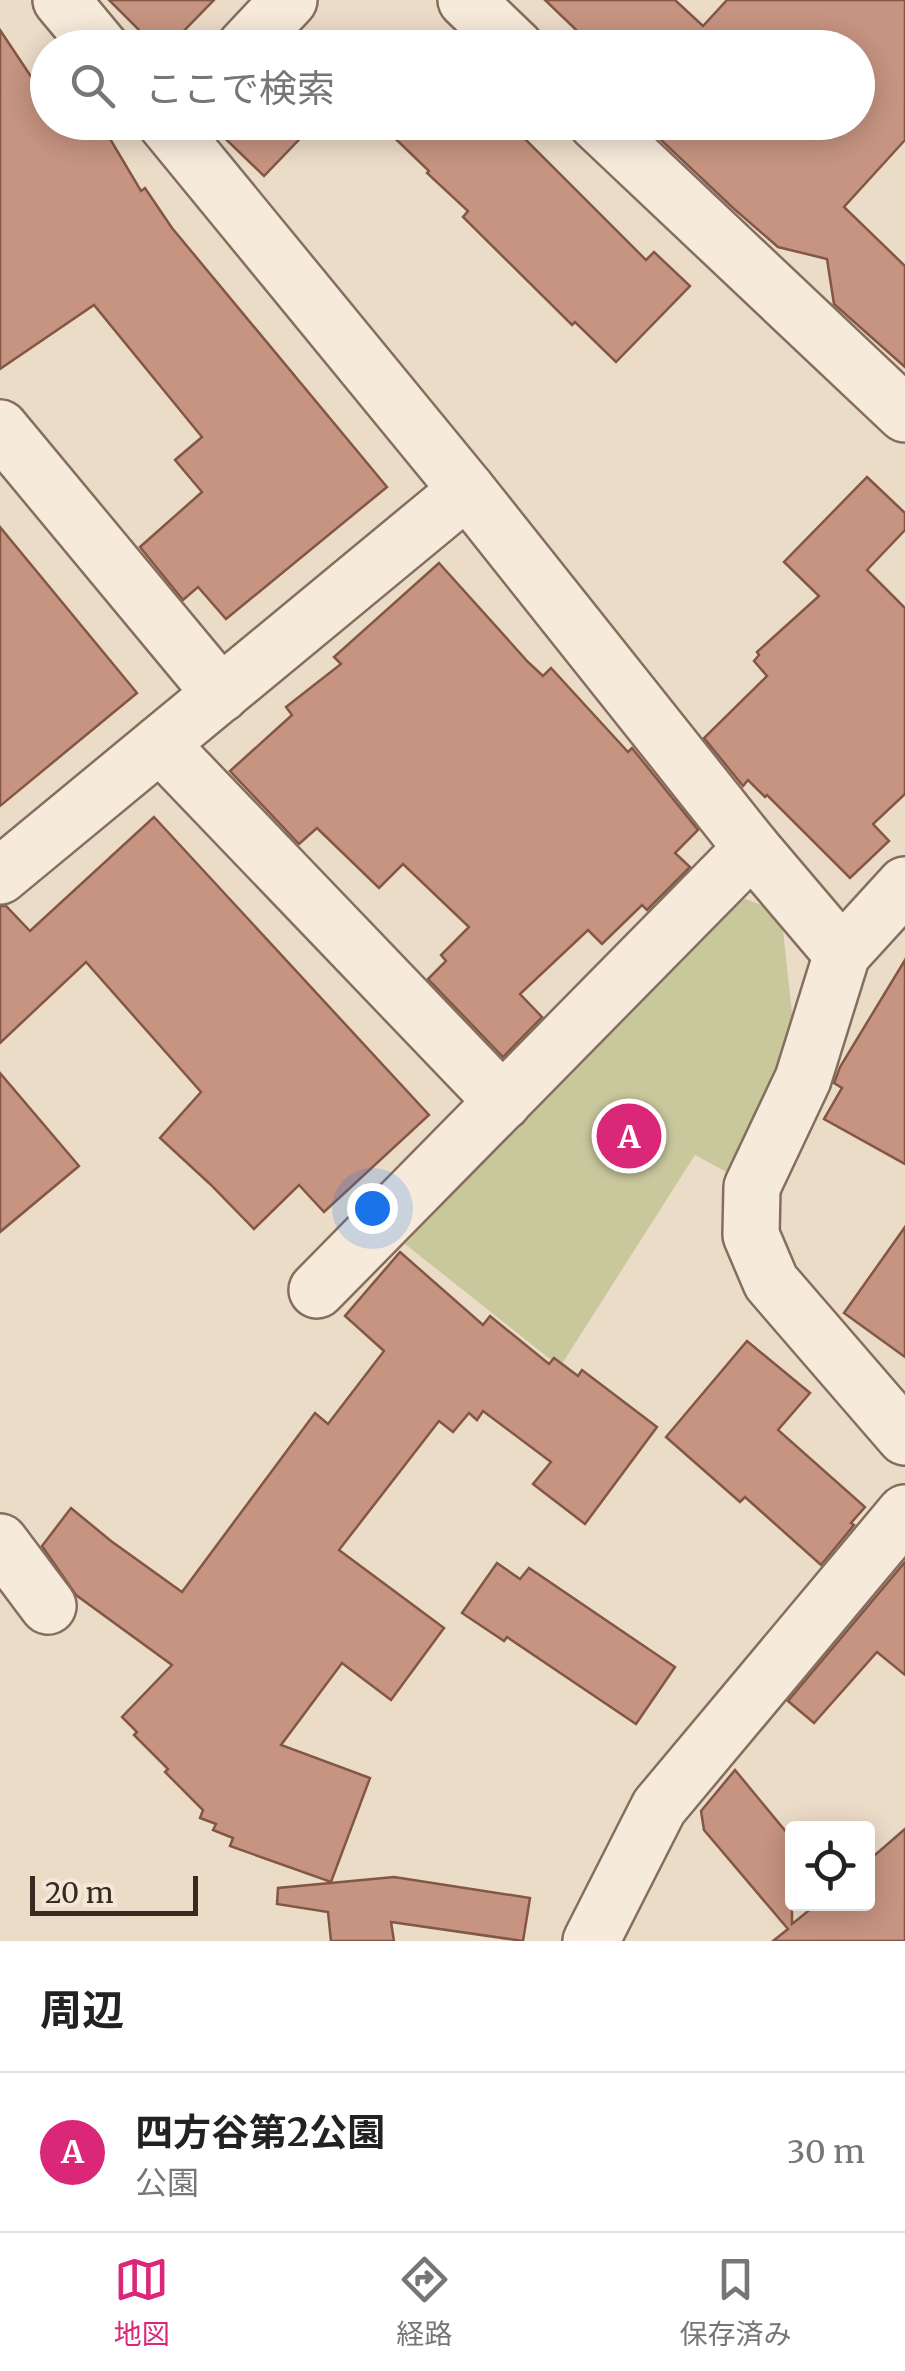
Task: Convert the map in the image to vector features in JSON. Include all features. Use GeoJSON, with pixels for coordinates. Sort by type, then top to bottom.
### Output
{"type":"FeatureCollection","features":[{"type":"Feature","properties":{"kind":"street"},"geometry":{"type":"LineString","coordinates":[[61,0],[86,30]]}},
{"type":"Feature","properties":{"kind":"street"},"geometry":{"type":"LineString","coordinates":[[261,30],[289,0]]}},
{"type":"Feature","properties":{"kind":"street"},"geometry":{"type":"LineString","coordinates":[[466,0],[497,30]]}},
{"type":"Feature","properties":{"kind":"street"},"geometry":{"type":"LineString","coordinates":[[181,140],[752,848],[842,954]]}},
{"type":"Feature","properties":{"kind":"street"},"geometry":{"type":"LineString","coordinates":[[615,140],[905,414]]}},
{"type":"Feature","properties":{"kind":"street"},"geometry":{"type":"LineString","coordinates":[[0,428],[221,694]]}},
{"type":"Feature","properties":{"kind":"street"},"geometry":{"type":"LineString","coordinates":[[0,876],[467,490]]}},
{"type":"Feature","properties":{"kind":"street"},"geometry":{"type":"LineString","coordinates":[[160,744],[502,1102]]}},
{"type":"Feature","properties":{"kind":"street"},"geometry":{"type":"LineString","coordinates":[[317,1290],[752,848]]}},
{"type":"Feature","properties":{"kind":"street"},"geometry":{"type":"LineString","coordinates":[[905,885],[842,954],[804,1079],[752,1187],[750,1235],[771,1282],[905,1437]]}},
{"type":"Feature","properties":{"kind":"street"},"geometry":{"type":"LineString","coordinates":[[591,1941],[659,1807],[905,1513]]}},
{"type":"Feature","properties":{"kind":"street"},"geometry":{"type":"LineString","coordinates":[[0,1542],[48,1606]]}},
{"type":"Feature","properties":{"kind":"green space"},"geometry":{"type":"Polygon","coordinates":[[[740,897],[781,912],[794,1032],[730,1174],[695,1155],[560,1367],[405,1244],[740,897]]]}},
{"type":"Feature","properties":{"kind":"building"},"geometry":{"type":"Polygon","coordinates":[[[109,0],[214,0],[185,30],[139,30],[109,0]]]}},
{"type":"Feature","properties":{"kind":"building"},"geometry":{"type":"Polygon","coordinates":[[[545,0],[675,0],[703,26],[727,0],[905,0],[905,140],[844,207],[905,266],[905,367],[834,304],[827,259],[778,247],[661,140],[875,140],[875,30],[576,30],[545,0]]]}},
{"type":"Feature","properties":{"kind":"building"},"geometry":{"type":"Polygon","coordinates":[[[0,30],[30,75],[30,140],[111,140],[141,191],[145,188],[172,228],[387,487],[226,619],[198,587],[183,600],[140,547],[202,492],[175,460],[202,437],[94,305],[0,369],[0,30]]]}},
{"type":"Feature","properties":{"kind":"building"},"geometry":{"type":"Polygon","coordinates":[[[227,140],[299,140],[264,176],[227,140]]]}},
{"type":"Feature","properties":{"kind":"building"},"geometry":{"type":"Polygon","coordinates":[[[397,140],[526,140],[646,260],[654,252],[690,286],[616,362],[575,322],[572,325],[463,217],[468,211],[397,140]]]}},
{"type":"Feature","properties":{"kind":"building"},"geometry":{"type":"Polygon","coordinates":[[[867,477],[905,513],[905,530],[867,570],[905,608],[905,794],[873,824],[889,841],[850,878],[767,795],[748,780],[743,786],[704,738],[767,676],[754,661],[757,652],[819,596],[784,562],[867,477]]]}},
{"type":"Feature","properties":{"kind":"building"},"geometry":{"type":"Polygon","coordinates":[[[0,527],[137,693],[0,806],[0,527]]]}},
{"type":"Feature","properties":{"kind":"building"},"geometry":{"type":"Polygon","coordinates":[[[439,563],[528,662],[543,676],[551,668],[628,752],[632,748],[698,830],[675,853],[690,867],[647,910],[642,905],[602,944],[588,930],[520,994],[542,1017],[503,1057],[428,979],[446,961],[441,955],[469,927],[403,864],[379,888],[317,828],[299,844],[230,771],[292,715],[286,707],[341,664],[334,657],[439,563]]]}},
{"type":"Feature","properties":{"kind":"building"},"geometry":{"type":"Polygon","coordinates":[[[154,817],[429,1115],[324,1212],[299,1185],[254,1229],[160,1138],[201,1092],[86,962],[0,1043],[0,906],[6,906],[30,931],[154,817]]]}},
{"type":"Feature","properties":{"kind":"building"},"geometry":{"type":"Polygon","coordinates":[[[905,960],[905,1164],[824,1119],[842,1088],[834,1083],[840,1067],[905,960]]]}},
{"type":"Feature","properties":{"kind":"building"},"geometry":{"type":"Polygon","coordinates":[[[0,1073],[79,1166],[0,1232],[0,1073]]]}},
{"type":"Feature","properties":{"kind":"building"},"geometry":{"type":"Polygon","coordinates":[[[905,1227],[905,1357],[844,1313],[905,1227]]]}},
{"type":"Feature","properties":{"kind":"building"},"geometry":{"type":"Polygon","coordinates":[[[400,1252],[483,1325],[490,1316],[549,1364],[554,1358],[578,1376],[582,1370],[657,1427],[585,1524],[533,1484],[551,1462],[483,1411],[477,1420],[469,1413],[453,1432],[439,1421],[339,1550],[444,1628],[391,1700],[342,1663],[281,1745],[370,1778],[331,1882],[230,1846],[233,1838],[213,1830],[216,1824],[200,1818],[203,1810],[165,1772],[168,1769],[122,1717],[172,1665],[76,1595],[42,1546],[71,1508],[182,1592],[315,1413],[328,1424],[384,1351],[345,1316],[400,1252]]]}},
{"type":"Feature","properties":{"kind":"building"},"geometry":{"type":"Polygon","coordinates":[[[747,1341],[810,1393],[778,1430],[865,1507],[821,1565],[745,1497],[740,1502],[666,1437],[747,1341]]]}},
{"type":"Feature","properties":{"kind":"building"},"geometry":{"type":"Polygon","coordinates":[[[905,1562],[905,1675],[877,1652],[814,1723],[788,1701],[905,1562]]]}},
{"type":"Feature","properties":{"kind":"building"},"geometry":{"type":"Polygon","coordinates":[[[497,1563],[520,1579],[529,1568],[675,1667],[636,1724],[507,1637],[504,1641],[462,1613],[497,1563]]]}},
{"type":"Feature","properties":{"kind":"building"},"geometry":{"type":"Polygon","coordinates":[[[735,1770],[785,1831],[785,1911],[792,1911],[792,1924],[808,1911],[875,1911],[875,1855],[905,1829],[905,1941],[773,1941],[788,1929],[704,1830],[701,1811],[735,1770]]]}},
{"type":"Feature","properties":{"kind":"building"},"geometry":{"type":"Polygon","coordinates":[[[394,1877],[530,1898],[523,1941],[391,1922],[394,1941],[331,1941],[328,1912],[277,1904],[278,1888],[394,1877]]]}},
{"type":"Feature","properties":{"kind":"place","name":"四方谷第2公園"},"geometry":{"type":"Point","coordinates":[629,1136]}}]}
